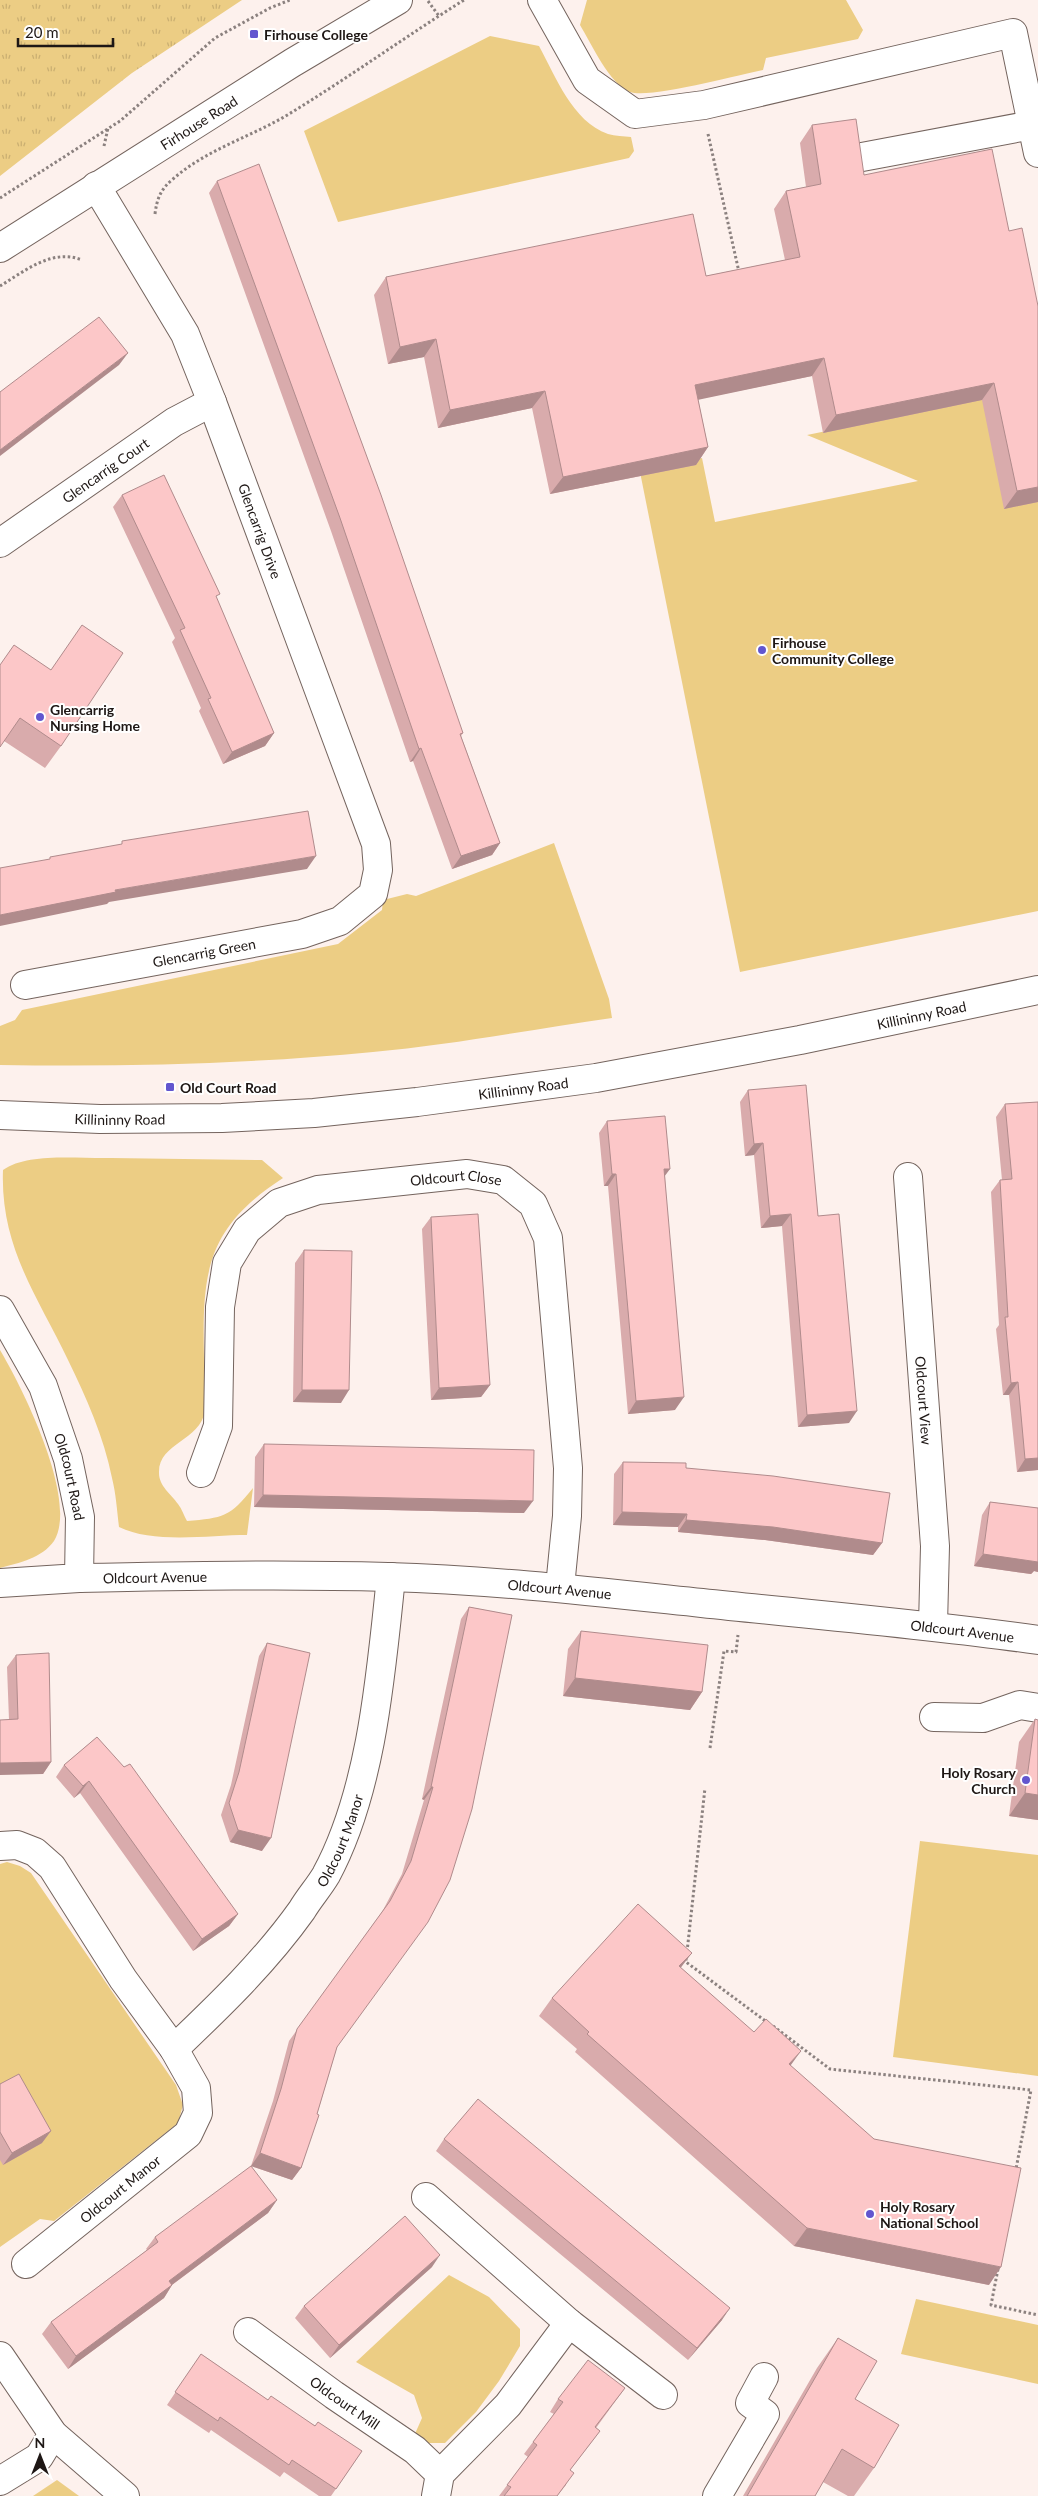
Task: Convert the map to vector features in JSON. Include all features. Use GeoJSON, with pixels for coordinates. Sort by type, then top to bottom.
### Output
{"type":"FeatureCollection","features":[{"type":"Feature","properties":{"kind":"street","name":"Firhouse Road"},"geometry":{"type":"LineString","coordinates":[[0,248],[292,63],[398,0]]}},
{"type":"Feature","properties":{"kind":"street"},"geometry":{"type":"LineString","coordinates":[[542,0],[587,80],[635,114],[704,105],[1013,33],[1038,153]]}},
{"type":"Feature","properties":{"kind":"street"},"geometry":{"type":"LineString","coordinates":[[862,157],[1032,125]]}},
{"type":"Feature","properties":{"kind":"street","name":"Glencarrig Drive"},"geometry":{"type":"LineString","coordinates":[[96,186],[185,334],[212,402],[376,844],[378,870],[373,894]]}},
{"type":"Feature","properties":{"kind":"street","name":"Glencarrig Court"},"geometry":{"type":"LineString","coordinates":[[0,543],[174,422],[212,402]]}},
{"type":"Feature","properties":{"kind":"street","name":"Glencarrig Green"},"geometry":{"type":"LineString","coordinates":[[24,985],[302,934],[340,921],[373,894]]}},
{"type":"Feature","properties":{"kind":"street","name":"Killininny Road"},"geometry":{"type":"LineString","coordinates":[[0,1115],[100,1119],[222,1118],[314,1113],[417,1102],[596,1078],[800,1040],[1038,990]]}},
{"type":"Feature","properties":{"kind":"street","name":"Oldcourt Close"},"geometry":{"type":"LineString","coordinates":[[201,1473],[218,1426],[220,1307],[227,1263],[247,1230],[278,1203],[318,1190],[467,1174],[503,1180],[533,1204],[548,1238],[568,1468],[567,1516],[560,1587]]}},
{"type":"Feature","properties":{"kind":"street","name":"Oldcourt View"},"geometry":{"type":"LineString","coordinates":[[908,1177],[936,1546],[933,1625]]}},
{"type":"Feature","properties":{"kind":"street","name":"Oldcourt Road"},"geometry":{"type":"LineString","coordinates":[[0,1310],[43,1386],[68,1459],[82,1536],[79,1578]]}},
{"type":"Feature","properties":{"kind":"street","name":"Oldcourt Avenue"},"geometry":{"type":"LineString","coordinates":[[79,1578],[260,1575],[391,1577],[560,1587],[933,1625],[1038,1640]]}},
{"type":"Feature","properties":{"kind":"street","name":"Oldcourt Manor"},"geometry":{"type":"LineString","coordinates":[[174,2050],[223,2003],[278,1944],[325,1876],[354,1811],[374,1712],[391,1577]]}},
{"type":"Feature","properties":{"kind":"street"},"geometry":{"type":"LineString","coordinates":[[0,1583],[79,1578]]}},
{"type":"Feature","properties":{"kind":"street"},"geometry":{"type":"LineString","coordinates":[[934,1717],[982,1718],[1020,1705],[1038,1708]]}},
{"type":"Feature","properties":{"kind":"street","name":"Oldcourt Manor"},"geometry":{"type":"LineString","coordinates":[[0,1846],[17,1845],[35,1852],[52,1867],[123,1979],[174,2050],[196,2088],[198,2113],[188,2134],[26,2264]]}},
{"type":"Feature","properties":{"kind":"street"},"geometry":{"type":"LineString","coordinates":[[426,2197],[569,2323],[663,2395]]}},
{"type":"Feature","properties":{"kind":"street","name":"Oldcourt Mill"},"geometry":{"type":"LineString","coordinates":[[248,2332],[334,2395],[416,2450],[438,2485],[508,2405],[569,2323]]}},
{"type":"Feature","properties":{"kind":"street"},"geometry":{"type":"LineString","coordinates":[[0,2356],[54,2434],[125,2496]]}},
{"type":"Feature","properties":{"kind":"street"},"geometry":{"type":"LineString","coordinates":[[717,2496],[765,2414],[750,2403],[764,2377]]}},
{"type":"Feature","properties":{"kind":"street"},"geometry":{"type":"LineString","coordinates":[[0,2481],[39,2457],[54,2434]]}},
{"type":"Feature","properties":{"kind":"path"},"geometry":{"type":"LineString","coordinates":[[0,198],[120,120],[171,79],[215,38],[270,8],[290,0]]}},
{"type":"Feature","properties":{"kind":"path"},"geometry":{"type":"LineString","coordinates":[[155,214],[157,197],[184,170],[232,141],[288,115],[464,0]]}},
{"type":"Feature","properties":{"kind":"path"},"geometry":{"type":"LineString","coordinates":[[430,3],[439,16]]}},
{"type":"Feature","properties":{"kind":"path"},"geometry":{"type":"LineString","coordinates":[[708,133],[740,274]]}},
{"type":"Feature","properties":{"kind":"path"},"geometry":{"type":"LineString","coordinates":[[0,286],[49,258],[72,256],[82,260]]}},
{"type":"Feature","properties":{"kind":"path"},"geometry":{"type":"LineString","coordinates":[[710,1748],[724,1651],[736,1652],[738,1634]]}},
{"type":"Feature","properties":{"kind":"path"},"geometry":{"type":"LineString","coordinates":[[705,1788],[686,1962],[830,2069],[1031,2090],[1015,2178]]}},
{"type":"Feature","properties":{"kind":"path"},"geometry":{"type":"LineString","coordinates":[[999,2266],[991,2305],[1038,2315]]}},
{"type":"Feature","properties":{"kind":"green space"},"geometry":{"type":"Polygon","coordinates":[[[0,0],[242,0],[132,73],[0,176],[0,0]]]}},
{"type":"Feature","properties":{"kind":"green space"},"geometry":{"type":"Polygon","coordinates":[[[587,0],[846,0],[863,30],[858,39],[766,58],[763,70],[674,89],[655,92],[630,92],[615,81],[608,72],[580,25],[587,0]]]}},
{"type":"Feature","properties":{"kind":"green space"},"geometry":{"type":"Polygon","coordinates":[[[490,36],[539,46],[566,97],[584,119],[595,128],[608,134],[631,137],[634,151],[629,158],[338,222],[304,131],[490,36]]]}},
{"type":"Feature","properties":{"kind":"green space"},"geometry":{"type":"Polygon","coordinates":[[[982,399],[1038,502],[1038,911],[740,972],[640,472],[702,458],[715,522],[918,481],[807,435],[982,399]]]}},
{"type":"Feature","properties":{"kind":"green space"},"geometry":{"type":"Polygon","coordinates":[[[554,843],[609,999],[612,1018],[403,1049],[326,1056],[186,1064],[0,1065],[0,1026],[15,1020],[22,1010],[338,944],[382,910],[383,900],[407,894],[416,896],[554,843]]]}},
{"type":"Feature","properties":{"kind":"green space"},"geometry":{"type":"Polygon","coordinates":[[[70,1157],[262,1160],[283,1178],[257,1197],[238,1215],[224,1234],[214,1254],[208,1276],[205,1301],[205,1411],[202,1421],[196,1429],[165,1455],[160,1463],[159,1473],[163,1486],[179,1506],[187,1521],[209,1519],[225,1514],[238,1505],[253,1488],[247,1535],[164,1537],[133,1532],[119,1527],[109,1463],[94,1418],[68,1360],[33,1292],[14,1247],[4,1198],[3,1170],[14,1164],[26,1161],[70,1157]]]}},
{"type":"Feature","properties":{"kind":"green space"},"geometry":{"type":"Polygon","coordinates":[[[0,1350],[10,1367],[45,1444],[54,1472],[59,1499],[60,1523],[54,1541],[43,1552],[30,1559],[0,1568],[0,1350]]]}},
{"type":"Feature","properties":{"kind":"green space"},"geometry":{"type":"Polygon","coordinates":[[[920,1841],[1038,1855],[1038,2076],[893,2057],[920,1841]]]}},
{"type":"Feature","properties":{"kind":"green space"},"geometry":{"type":"Polygon","coordinates":[[[7,1862],[20,1866],[31,1873],[176,2085],[183,2105],[178,2123],[54,2221],[40,2219],[0,2247],[0,1864],[7,1862]]]}},
{"type":"Feature","properties":{"kind":"green space"},"geometry":{"type":"Polygon","coordinates":[[[449,2275],[489,2297],[520,2329],[520,2346],[499,2381],[476,2412],[445,2443],[427,2443],[414,2436],[422,2418],[414,2395],[356,2362],[449,2275]]]}},
{"type":"Feature","properties":{"kind":"green space"},"geometry":{"type":"Polygon","coordinates":[[[916,2299],[1038,2325],[1038,2384],[901,2354],[916,2299]]]}},
{"type":"Feature","properties":{"kind":"green space"},"geometry":{"type":"Polygon","coordinates":[[[57,2480],[79,2496],[33,2496],[57,2480]]]}},
{"type":"Feature","properties":{"kind":"building"},"geometry":{"type":"Polygon","coordinates":[[[856,119],[864,175],[992,149],[1009,231],[1022,228],[1038,306],[1038,487],[1017,491],[994,383],[836,415],[824,358],[695,385],[708,447],[563,477],[545,391],[450,410],[436,339],[400,347],[386,277],[693,214],[706,276],[800,257],[786,191],[821,184],[812,125],[856,119]]]}},
{"type":"Feature","properties":{"kind":"building"},"geometry":{"type":"Polygon","coordinates":[[[259,164],[381,495],[463,733],[460,734],[500,843],[461,856],[421,748],[419,749],[340,518],[217,181],[259,164]]]}},
{"type":"Feature","properties":{"kind":"building"},"geometry":{"type":"Polygon","coordinates":[[[99,317],[128,353],[0,450],[0,392],[99,317]]]}},
{"type":"Feature","properties":{"kind":"building"},"geometry":{"type":"Polygon","coordinates":[[[164,475],[220,594],[216,596],[274,733],[232,752],[208,699],[211,698],[180,630],[185,628],[122,495],[164,475]]]}},
{"type":"Feature","properties":{"kind":"building","name":"Glencarrig Nursing Home"},"geometry":{"type":"Polygon","coordinates":[[[82,625],[123,653],[61,746],[20,718],[0,747],[0,665],[14,645],[51,670],[82,625]]]}},
{"type":"Feature","properties":{"kind":"building"},"geometry":{"type":"Polygon","coordinates":[[[308,811],[316,856],[115,890],[116,892],[0,915],[0,868],[122,844],[122,841],[308,811]]]}},
{"type":"Feature","properties":{"kind":"building"},"geometry":{"type":"Polygon","coordinates":[[[806,1085],[818,1216],[839,1214],[857,1411],[807,1415],[791,1214],[770,1216],[763,1143],[754,1144],[748,1090],[806,1085]]]}},
{"type":"Feature","properties":{"kind":"building"},"geometry":{"type":"Polygon","coordinates":[[[1038,1102],[1038,1458],[1025,1459],[1018,1382],[1011,1383],[1005,1317],[1008,1317],[1000,1180],[1012,1179],[1005,1104],[1038,1102]]]}},
{"type":"Feature","properties":{"kind":"building"},"geometry":{"type":"Polygon","coordinates":[[[665,1116],[670,1169],[664,1169],[684,1397],[636,1401],[616,1174],[612,1174],[607,1121],[665,1116]]]}},
{"type":"Feature","properties":{"kind":"building"},"geometry":{"type":"Polygon","coordinates":[[[478,1214],[490,1385],[439,1388],[431,1217],[478,1214]]]}},
{"type":"Feature","properties":{"kind":"building"},"geometry":{"type":"Polygon","coordinates":[[[304,1250],[352,1251],[349,1390],[302,1390],[304,1250]]]}},
{"type":"Feature","properties":{"kind":"building"},"geometry":{"type":"Polygon","coordinates":[[[264,1444],[534,1450],[533,1501],[263,1495],[264,1444]]]}},
{"type":"Feature","properties":{"kind":"building"},"geometry":{"type":"Polygon","coordinates":[[[623,1462],[686,1463],[686,1468],[773,1476],[890,1493],[882,1543],[773,1527],[686,1520],[687,1514],[622,1512],[623,1462]]]}},
{"type":"Feature","properties":{"kind":"building"},"geometry":{"type":"Polygon","coordinates":[[[990,1502],[1038,1508],[1038,1562],[983,1554],[990,1502]]]}},
{"type":"Feature","properties":{"kind":"building"},"geometry":{"type":"Polygon","coordinates":[[[469,1607],[512,1615],[472,1809],[450,1880],[428,1922],[337,2047],[317,2114],[319,2115],[301,2168],[260,2153],[281,2089],[297,2029],[390,1901],[411,1861],[433,1787],[431,1787],[469,1607]]]}},
{"type":"Feature","properties":{"kind":"building"},"geometry":{"type":"Polygon","coordinates":[[[581,1631],[708,1645],[702,1692],[575,1678],[581,1631]]]}},
{"type":"Feature","properties":{"kind":"building"},"geometry":{"type":"Polygon","coordinates":[[[267,1643],[310,1653],[271,1838],[238,1830],[229,1803],[239,1772],[267,1643]]]}},
{"type":"Feature","properties":{"kind":"building"},"geometry":{"type":"Polygon","coordinates":[[[49,1653],[51,1762],[0,1763],[0,1720],[18,1719],[16,1655],[49,1653]]]}},
{"type":"Feature","properties":{"kind":"building"},"geometry":{"type":"Polygon","coordinates":[[[1035,1719],[1038,1720],[1038,1795],[1025,1793],[1035,1719]]]}},
{"type":"Feature","properties":{"kind":"building"},"geometry":{"type":"Polygon","coordinates":[[[97,1737],[124,1767],[130,1764],[238,1914],[202,1939],[89,1781],[83,1786],[64,1765],[97,1737]]]}},
{"type":"Feature","properties":{"kind":"building"},"geometry":{"type":"Polygon","coordinates":[[[638,1904],[692,1953],[679,1966],[754,2032],[766,2019],[801,2051],[789,2064],[874,2139],[1021,2168],[1001,2267],[807,2228],[587,2034],[589,2032],[552,1998],[638,1904]]]}},
{"type":"Feature","properties":{"kind":"building"},"geometry":{"type":"Polygon","coordinates":[[[19,2074],[51,2131],[12,2153],[0,2132],[0,2084],[19,2074]]]}},
{"type":"Feature","properties":{"kind":"building"},"geometry":{"type":"Polygon","coordinates":[[[478,2099],[730,2308],[697,2348],[444,2139],[478,2099]]]}},
{"type":"Feature","properties":{"kind":"building"},"geometry":{"type":"Polygon","coordinates":[[[251,2166],[277,2200],[169,2281],[172,2285],[76,2356],[51,2322],[158,2242],[155,2237],[251,2166]]]}},
{"type":"Feature","properties":{"kind":"building"},"geometry":{"type":"Polygon","coordinates":[[[405,2216],[440,2255],[339,2345],[304,2306],[405,2216]]]}},
{"type":"Feature","properties":{"kind":"building"},"geometry":{"type":"Polygon","coordinates":[[[838,2338],[877,2361],[855,2399],[899,2425],[874,2468],[842,2449],[815,2496],[747,2496],[838,2338]]]}},
{"type":"Feature","properties":{"kind":"building"},"geometry":{"type":"Polygon","coordinates":[[[201,2354],[268,2400],[271,2396],[315,2426],[318,2422],[362,2451],[336,2489],[292,2460],[289,2465],[220,2417],[218,2421],[175,2392],[201,2354]]]}},
{"type":"Feature","properties":{"kind":"building"},"geometry":{"type":"Polygon","coordinates":[[[588,2360],[625,2388],[595,2427],[600,2431],[570,2470],[574,2473],[557,2496],[504,2496],[511,2487],[507,2485],[537,2445],[533,2442],[563,2402],[558,2399],[588,2360]]]}},
{"type":"Feature","properties":{"kind":"place","name":"Firhouse College"},"geometry":{"type":"Point","coordinates":[254,34]}},
{"type":"Feature","properties":{"kind":"place","name":"Firhouse Community College"},"geometry":{"type":"Point","coordinates":[762,650]}},
{"type":"Feature","properties":{"kind":"place","name":"Glencarrig Nursing Home"},"geometry":{"type":"Point","coordinates":[40,717]}},
{"type":"Feature","properties":{"kind":"place","name":"Old Court Road"},"geometry":{"type":"Point","coordinates":[170,1087]}},
{"type":"Feature","properties":{"kind":"place","name":"Holy Rosary Church"},"geometry":{"type":"Point","coordinates":[1026,1780]}},
{"type":"Feature","properties":{"kind":"place","name":"Holy Rosary National School"},"geometry":{"type":"Point","coordinates":[870,2214]}}]}
